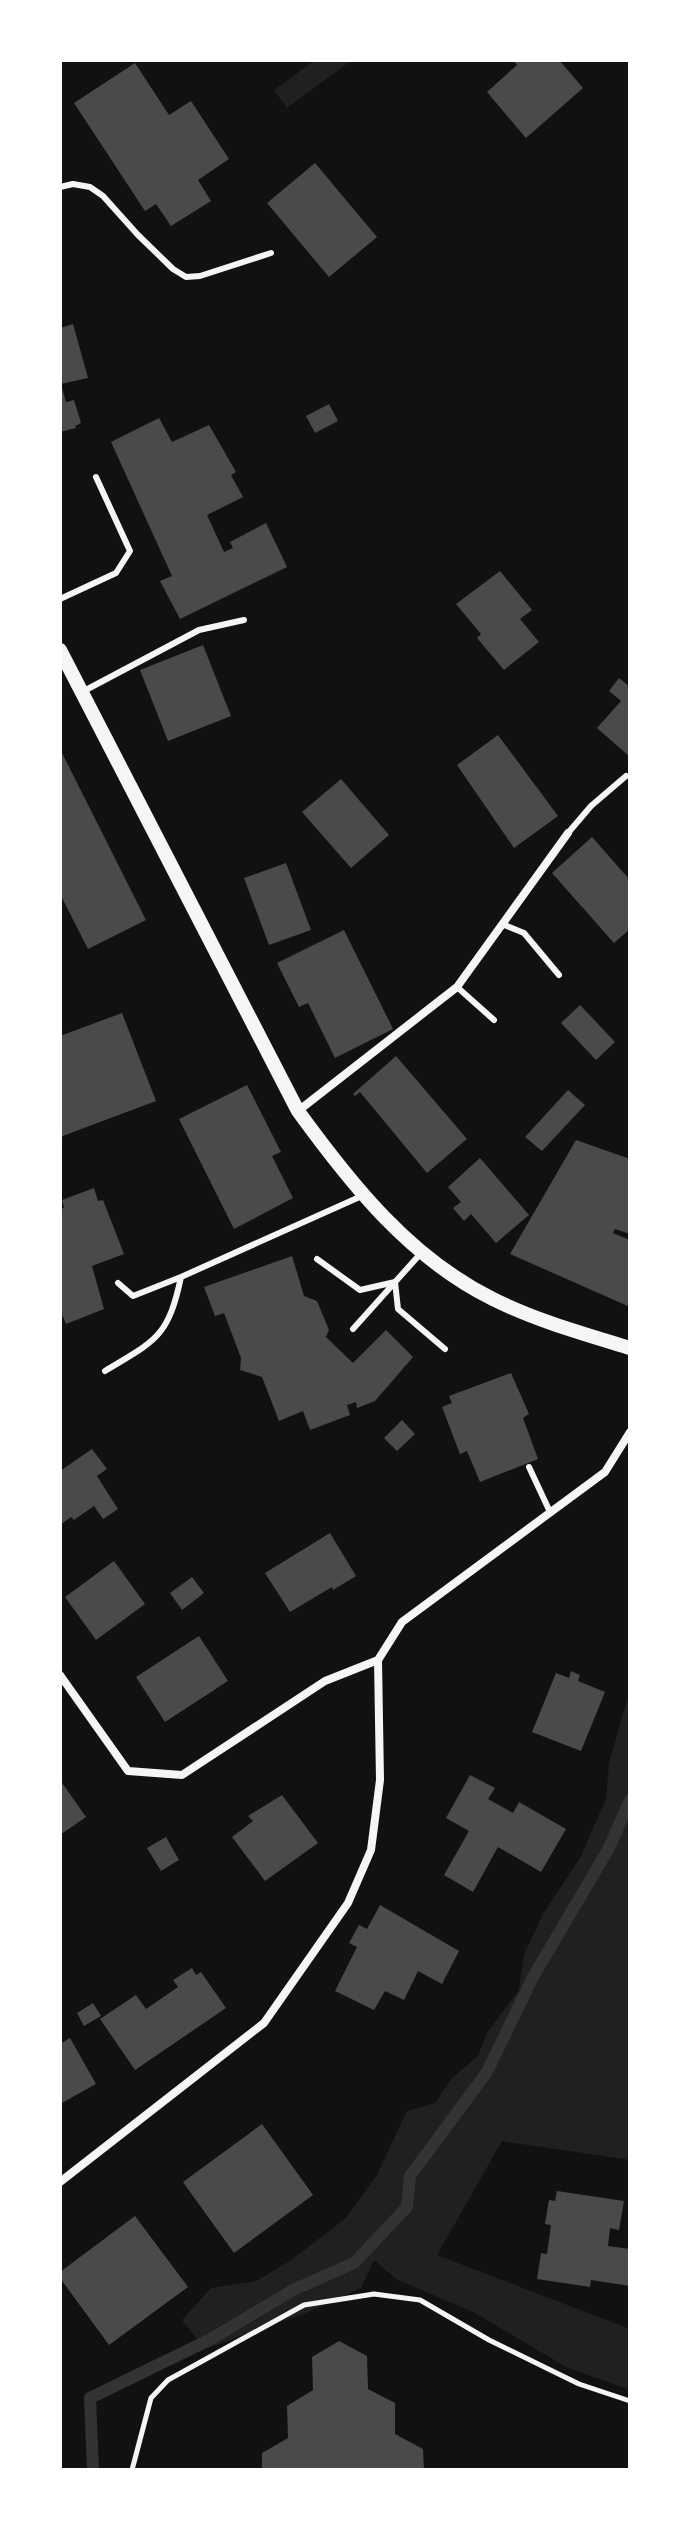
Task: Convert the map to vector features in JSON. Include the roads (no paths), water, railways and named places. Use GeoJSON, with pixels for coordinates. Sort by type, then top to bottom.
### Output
{"type":"FeatureCollection","features":[{"type":"Feature","properties":{"kind":"street"},"geometry":{"type":"LineString","coordinates":[[60,650],[298,1111],[330,1155],[388,1223],[422,1252],[490,1298],[586,1335],[630,1348]]}},
{"type":"Feature","properties":{"kind":"street"},"geometry":{"type":"LineString","coordinates":[[298,1111],[457,987],[568,833]]}},
{"type":"Feature","properties":{"kind":"street"},"geometry":{"type":"LineString","coordinates":[[60,2182],[264,2023],[348,1903],[371,1850],[380,1780],[378,1660],[402,1622],[605,1472],[630,1432]]}},
{"type":"Feature","properties":{"kind":"street"},"geometry":{"type":"LineString","coordinates":[[60,1675],[128,1771],[182,1775],[325,1681],[378,1660]]}},
{"type":"Feature","properties":{"kind":"lane"},"geometry":{"type":"LineString","coordinates":[[60,187],[73,184],[90,187],[103,196],[138,235],[173,269],[186,277],[200,276],[271,253]]}},
{"type":"Feature","properties":{"kind":"lane"},"geometry":{"type":"LineString","coordinates":[[60,599],[116,573],[130,551],[96,477]]}},
{"type":"Feature","properties":{"kind":"lane"},"geometry":{"type":"LineString","coordinates":[[82,692],[199,630],[244,620]]}},
{"type":"Feature","properties":{"kind":"lane"},"geometry":{"type":"LineString","coordinates":[[568,833],[591,806],[626,776]]}},
{"type":"Feature","properties":{"kind":"lane"},"geometry":{"type":"LineString","coordinates":[[502,924],[524,933],[559,975]]}},
{"type":"Feature","properties":{"kind":"lane"},"geometry":{"type":"LineString","coordinates":[[457,987],[494,1020]]}},
{"type":"Feature","properties":{"kind":"lane"},"geometry":{"type":"LineString","coordinates":[[118,1283],[133,1296],[364,1195]]}},
{"type":"Feature","properties":{"kind":"lane"},"geometry":{"type":"LineString","coordinates":[[353,1329],[422,1252]]}},
{"type":"Feature","properties":{"kind":"lane"},"geometry":{"type":"LineString","coordinates":[[317,1259],[360,1290],[395,1282]]}},
{"type":"Feature","properties":{"kind":"lane"},"geometry":{"type":"LineString","coordinates":[[105,1371],[157,1340],[174,1309],[181,1277]]}},
{"type":"Feature","properties":{"kind":"lane"},"geometry":{"type":"LineString","coordinates":[[395,1282],[398,1309],[445,1349]]}},
{"type":"Feature","properties":{"kind":"lane"},"geometry":{"type":"LineString","coordinates":[[529,1467],[550,1512]]}},
{"type":"Feature","properties":{"kind":"waterway"},"geometry":{"type":"LineString","coordinates":[[93,2470],[90,2398],[211,2339],[293,2290],[354,2263],[407,2207],[410,2176],[487,2072],[533,1977],[609,1848],[630,1800]]}}]}
